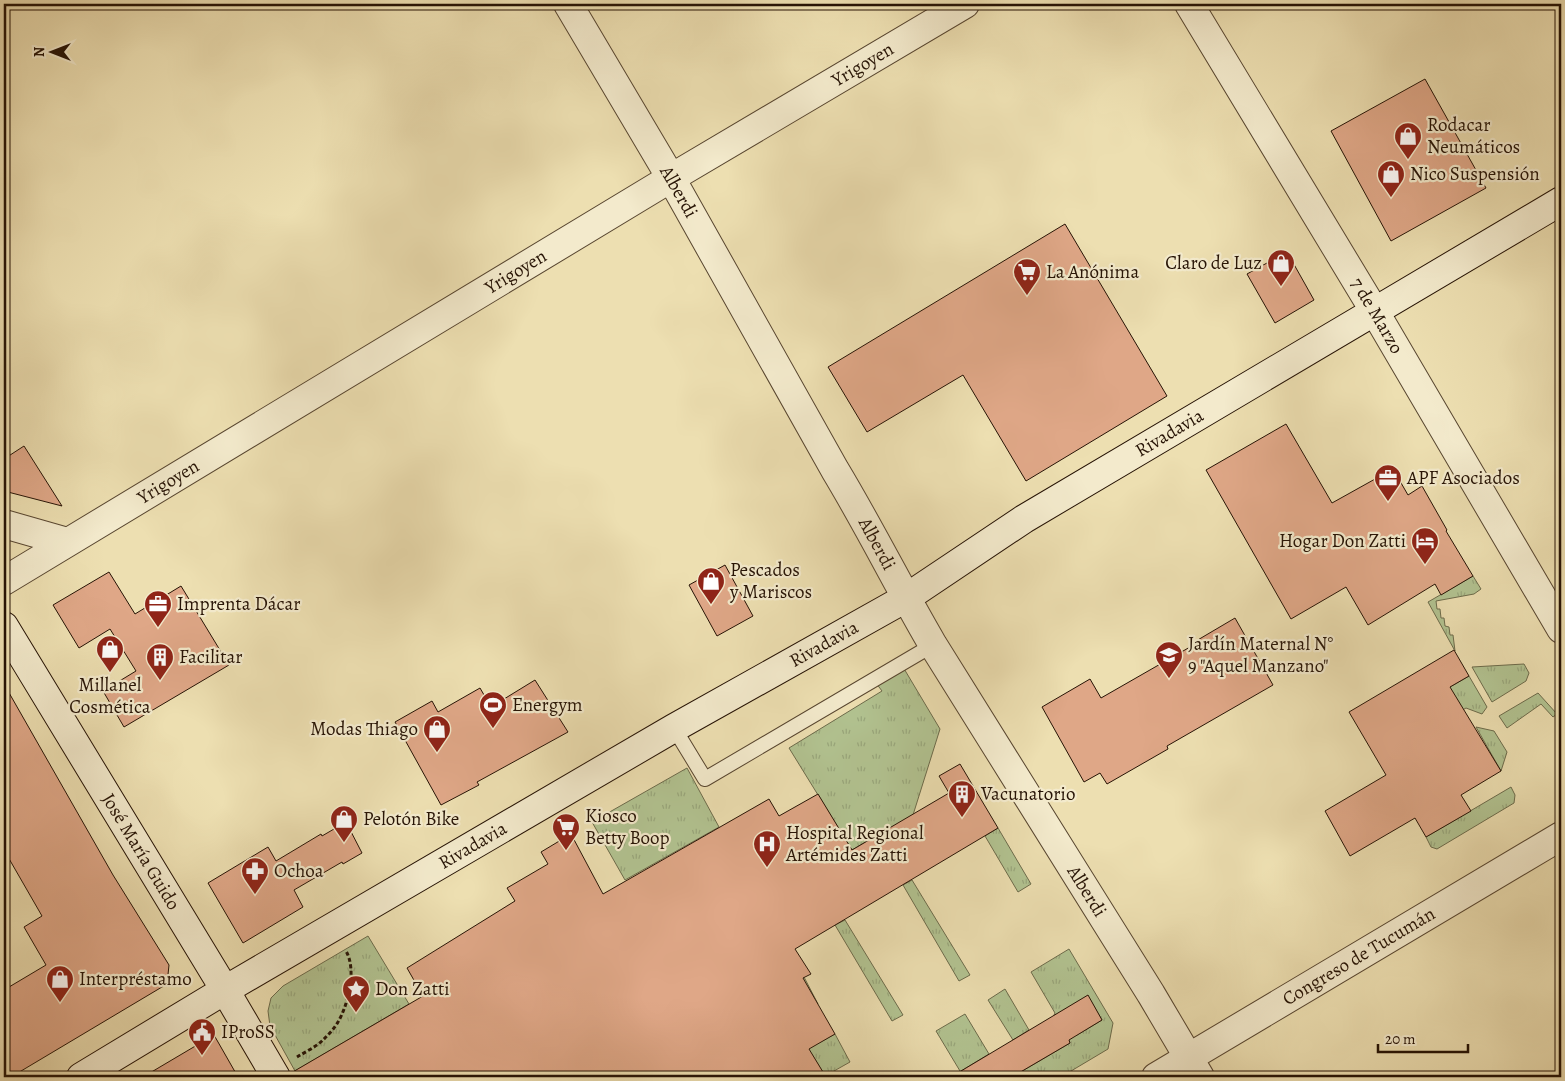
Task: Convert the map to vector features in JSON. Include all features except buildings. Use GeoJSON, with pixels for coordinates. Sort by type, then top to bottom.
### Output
{"type":"FeatureCollection","features":[{"type":"Feature","properties":{"kind":"street","name":"Alberdi"},"geometry":{"type":"LineString","coordinates":[[568,4],[671,178],[862,515],[933,645],[1147,987],[1194,1068]]}},
{"type":"Feature","properties":{"kind":"street","name":"Yrigoyen"},"geometry":{"type":"LineString","coordinates":[[4,581],[671,178],[965,4]]}},
{"type":"Feature","properties":{"kind":"street","name":"7 de Marzo"},"geometry":{"type":"LineString","coordinates":[[1188,4],[1375,312],[1561,629]]}},
{"type":"Feature","properties":{"kind":"street","name":"Rivadavia"},"geometry":{"type":"LineString","coordinates":[[81,1077],[225,990],[674,728],[906,598],[1024,520],[1561,201]]}},
{"type":"Feature","properties":{"kind":"street"},"geometry":{"type":"LineString","coordinates":[[4,524],[67,542]]}},
{"type":"Feature","properties":{"kind":"street","name":"José María Guido"},"geometry":{"type":"LineString","coordinates":[[4,626],[275,1075]]}},
{"type":"Feature","properties":{"kind":"street","name":"Congreso de Tucumán"},"geometry":{"type":"LineString","coordinates":[[1156,1077],[1194,1068],[1561,836]]}},
{"type":"Feature","properties":{"kind":"lane"},"geometry":{"type":"LineString","coordinates":[[674,728],[705,779],[933,645]]}},
{"type":"Feature","properties":{"kind":"path"},"geometry":{"type":"LineString","coordinates":[[275,1075],[321,1042],[338,1023],[348,999],[352,977],[348,955],[332,928]]}},
{"type":"Feature","properties":{"kind":"green space"},"geometry":{"type":"Polygon","coordinates":[[[1473,576],[1481,589],[1474,594],[1436,601],[1437,609],[1440,609],[1441,618],[1444,618],[1445,626],[1449,627],[1450,635],[1453,635],[1455,651],[1428,602],[1473,576]]]}},
{"type":"Feature","properties":{"kind":"green space"},"geometry":{"type":"Polygon","coordinates":[[[1524,664],[1529,673],[1526,681],[1492,702],[1472,667],[1524,664]]]}},
{"type":"Feature","properties":{"kind":"green space"},"geometry":{"type":"Polygon","coordinates":[[[903,667],[940,729],[902,850],[889,828],[852,850],[789,748],[882,691],[876,683],[903,667]]]}},
{"type":"Feature","properties":{"kind":"green space"},"geometry":{"type":"Polygon","coordinates":[[[1469,676],[1487,707],[1482,714],[1466,708],[1428,730],[1450,687],[1469,676]]]}},
{"type":"Feature","properties":{"kind":"green space"},"geometry":{"type":"Polygon","coordinates":[[[1538,693],[1557,714],[1553,717],[1541,704],[1507,728],[1499,716],[1538,693]]]}},
{"type":"Feature","properties":{"kind":"green space"},"geometry":{"type":"Polygon","coordinates":[[[1476,727],[1494,731],[1507,752],[1501,771],[1476,727]]]}},
{"type":"Feature","properties":{"kind":"green space"},"geometry":{"type":"Polygon","coordinates":[[[687,768],[719,827],[625,880],[592,822],[687,768]]]}},
{"type":"Feature","properties":{"kind":"green space"},"geometry":{"type":"Polygon","coordinates":[[[1511,787],[1515,795],[1514,803],[1437,849],[1431,847],[1426,837],[1511,787]]]}},
{"type":"Feature","properties":{"kind":"green space"},"geometry":{"type":"Polygon","coordinates":[[[998,828],[1031,884],[1018,892],[985,836],[998,828]]]}},
{"type":"Feature","properties":{"kind":"green space"},"geometry":{"type":"Polygon","coordinates":[[[912,880],[970,975],[959,981],[903,885],[912,880]]]}},
{"type":"Feature","properties":{"kind":"green space"},"geometry":{"type":"Polygon","coordinates":[[[845,920],[903,1015],[892,1021],[835,925],[845,920]]]}},
{"type":"Feature","properties":{"kind":"green space"},"geometry":{"type":"Polygon","coordinates":[[[368,936],[409,1004],[295,1071],[270,1026],[268,1011],[271,998],[283,986],[368,936]]]}},
{"type":"Feature","properties":{"kind":"green space"},"geometry":{"type":"Polygon","coordinates":[[[1069,949],[1113,1023],[1108,1049],[1061,1077],[1012,1077],[1070,1043],[1031,972],[1069,949]],[[1088,996],[1063,1011],[1077,1035],[1102,1020],[1088,996]]]}},
{"type":"Feature","properties":{"kind":"green space"},"geometry":{"type":"Polygon","coordinates":[[[804,977],[818,1004],[794,1018],[811,1047],[835,1034],[850,1062],[834,1071],[838,1077],[826,1077],[811,1053],[796,1061],[749,1066],[756,1077],[746,1077],[729,1050],[786,989],[804,977]]]}},
{"type":"Feature","properties":{"kind":"green space"},"geometry":{"type":"Polygon","coordinates":[[[1005,989],[1029,1030],[1013,1040],[988,1000],[1005,989]]]}},
{"type":"Feature","properties":{"kind":"green space"},"geometry":{"type":"Polygon","coordinates":[[[965,1014],[989,1054],[961,1071],[964,1077],[951,1077],[960,1071],[936,1031],[965,1014]]]}},
{"type":"Feature","properties":{"kind":"place","name":"Rodacar Neumáticos"},"geometry":{"type":"Point","coordinates":[1408,160]}},
{"type":"Feature","properties":{"kind":"place","name":"Nico Suspensión"},"geometry":{"type":"Point","coordinates":[1391,198]}},
{"type":"Feature","properties":{"kind":"place","name":"Claro de Luz"},"geometry":{"type":"Point","coordinates":[1281,287]}},
{"type":"Feature","properties":{"kind":"place","name":"La Anónima"},"geometry":{"type":"Point","coordinates":[1027,296]}},
{"type":"Feature","properties":{"kind":"place","name":"APF Asociados"},"geometry":{"type":"Point","coordinates":[1388,502]}},
{"type":"Feature","properties":{"kind":"place","name":"Hogar Don Zatti"},"geometry":{"type":"Point","coordinates":[1425,565]}},
{"type":"Feature","properties":{"kind":"place","name":"Pescados y Mariscos"},"geometry":{"type":"Point","coordinates":[711,605]}},
{"type":"Feature","properties":{"kind":"place","name":"Imprenta Dácar"},"geometry":{"type":"Point","coordinates":[158,628]}},
{"type":"Feature","properties":{"kind":"place","name":"Millanel Cosmética"},"geometry":{"type":"Point","coordinates":[110,673]}},
{"type":"Feature","properties":{"kind":"place","name":"Jardín Maternal N° 9 \"Aquel Manzano\""},"geometry":{"type":"Point","coordinates":[1169,679]}},
{"type":"Feature","properties":{"kind":"place","name":"Facilitar"},"geometry":{"type":"Point","coordinates":[160,681]}},
{"type":"Feature","properties":{"kind":"place","name":"Energym"},"geometry":{"type":"Point","coordinates":[493,729]}},
{"type":"Feature","properties":{"kind":"place","name":"Modas Thiago"},"geometry":{"type":"Point","coordinates":[437,753]}},
{"type":"Feature","properties":{"kind":"place","name":"Vacunatorio"},"geometry":{"type":"Point","coordinates":[962,818]}},
{"type":"Feature","properties":{"kind":"place","name":"Pelotón Bike"},"geometry":{"type":"Point","coordinates":[344,843]}},
{"type":"Feature","properties":{"kind":"place","name":"Kiosco Betty Boop"},"geometry":{"type":"Point","coordinates":[566,851]}},
{"type":"Feature","properties":{"kind":"place","name":"Hospital Regional Artémides Zatti"},"geometry":{"type":"Point","coordinates":[767,868]}},
{"type":"Feature","properties":{"kind":"place","name":"Ochoa"},"geometry":{"type":"Point","coordinates":[255,895]}},
{"type":"Feature","properties":{"kind":"place","name":"Interpréstamo"},"geometry":{"type":"Point","coordinates":[60,1003]}},
{"type":"Feature","properties":{"kind":"place","name":"Don Zatti"},"geometry":{"type":"Point","coordinates":[356,1013]}},
{"type":"Feature","properties":{"kind":"place","name":"IProSS"},"geometry":{"type":"Point","coordinates":[202,1056]}}]}
